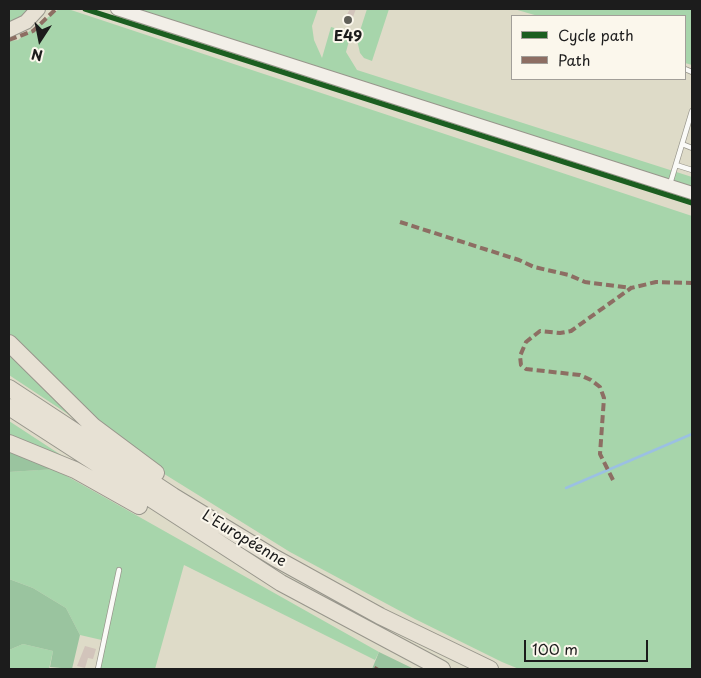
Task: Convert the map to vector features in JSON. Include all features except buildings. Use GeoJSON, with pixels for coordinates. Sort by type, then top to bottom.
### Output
{"type":"FeatureCollection","features":[{"type":"Feature","properties":{"kind":"highway"},"geometry":{"type":"LineString","coordinates":[[9,343],[72,407],[113,442],[166,480],[329,588]]}},
{"type":"Feature","properties":{"kind":"highway","name":"L'Européenne"},"geometry":{"type":"LineString","coordinates":[[9,388],[190,507],[329,588],[414,633],[490,669]]}},
{"type":"Feature","properties":{"kind":"highway","name":"L'Européenne"},"geometry":{"type":"LineString","coordinates":[[9,407],[282,583],[442,669]]}},
{"type":"Feature","properties":{"kind":"highway"},"geometry":{"type":"LineString","coordinates":[[9,443],[82,474],[206,545],[282,583]]}},
{"type":"Feature","properties":{"kind":"main road"},"geometry":{"type":"LineString","coordinates":[[117,9],[692,193]]}},
{"type":"Feature","properties":{"kind":"main road"},"geometry":{"type":"LineString","coordinates":[[9,30],[23,24],[38,10]]}},
{"type":"Feature","properties":{"kind":"lane"},"geometry":{"type":"LineString","coordinates":[[670,186],[692,111]]}},
{"type":"Feature","properties":{"kind":"lane"},"geometry":{"type":"LineString","coordinates":[[682,144],[692,148]]}},
{"type":"Feature","properties":{"kind":"lane"},"geometry":{"type":"LineString","coordinates":[[676,165],[692,170]]}},
{"type":"Feature","properties":{"kind":"lane"},"geometry":{"type":"LineString","coordinates":[[98,669],[119,570]]}},
{"type":"Feature","properties":{"kind":"green space"},"geometry":{"type":"Polygon","coordinates":[[[9,9],[32,9],[9,25],[9,9]]]}},
{"type":"Feature","properties":{"kind":"green space"},"geometry":{"type":"Polygon","coordinates":[[[59,9],[68,9],[692,216],[692,669],[519,669],[502,662],[415,619],[290,552],[153,467],[77,405],[9,337],[9,41],[18,40],[59,9]]]}},
{"type":"Feature","properties":{"kind":"green space"},"geometry":{"type":"Polygon","coordinates":[[[133,9],[318,9],[312,26],[314,40],[322,58],[331,27],[351,33],[346,52],[357,70],[692,177],[692,188],[133,9]]]}},
{"type":"Feature","properties":{"kind":"green space"},"geometry":{"type":"Polygon","coordinates":[[[367,9],[389,9],[372,61],[364,58],[360,53],[357,40],[367,9]]]}},
{"type":"Feature","properties":{"kind":"green space"},"geometry":{"type":"Polygon","coordinates":[[[514,9],[692,9],[692,65],[686,63],[686,15],[535,15],[514,9]]]}},
{"type":"Feature","properties":{"kind":"green space"},"geometry":{"type":"Polygon","coordinates":[[[9,348],[98,434],[9,375],[9,348]]]}},
{"type":"Feature","properties":{"kind":"green space"},"geometry":{"type":"Polygon","coordinates":[[[9,421],[61,455],[56,470],[379,652],[375,660],[184,565],[155,669],[100,669],[106,641],[80,635],[66,608],[33,588],[9,579],[9,472],[54,469],[9,452],[9,421]]]}},
{"type":"Feature","properties":{"kind":"green space"},"geometry":{"type":"Polygon","coordinates":[[[9,452],[56,469],[9,472],[9,452]]]}},
{"type":"Feature","properties":{"kind":"green space"},"geometry":{"type":"Polygon","coordinates":[[[9,579],[33,588],[66,608],[80,635],[72,669],[50,667],[53,651],[23,644],[9,650],[9,579]]]}},
{"type":"Feature","properties":{"kind":"green space"},"geometry":{"type":"Polygon","coordinates":[[[23,644],[53,651],[49,669],[9,669],[9,650],[23,644]]]}},
{"type":"Feature","properties":{"kind":"green space"},"geometry":{"type":"Polygon","coordinates":[[[379,652],[414,669],[372,669],[379,652]]]}},
{"type":"Feature","properties":{"kind":"waterway"},"geometry":{"type":"LineString","coordinates":[[566,488],[692,434]]}},
{"type":"Feature","properties":{"kind":"marked path"},"geometry":{"type":"LineString","coordinates":[[9,40],[33,31],[56,9]]}},
{"type":"Feature","properties":{"kind":"marked path"},"geometry":{"type":"LineString","coordinates":[[400,222],[519,260],[534,267],[569,275],[585,282],[631,288]]}},
{"type":"Feature","properties":{"kind":"marked path"},"geometry":{"type":"LineString","coordinates":[[613,480],[600,454],[604,398],[600,387],[580,375],[526,369],[521,365],[520,356],[526,342],[540,331],[560,333],[571,331],[631,288],[656,282],[692,283]]}},
{"type":"Feature","properties":{"kind":"cycle path"},"geometry":{"type":"LineString","coordinates":[[85,9],[692,203]]}},
{"type":"Feature","properties":{"kind":"place","name":"E49"},"geometry":{"type":"Point","coordinates":[348,20]}}]}
